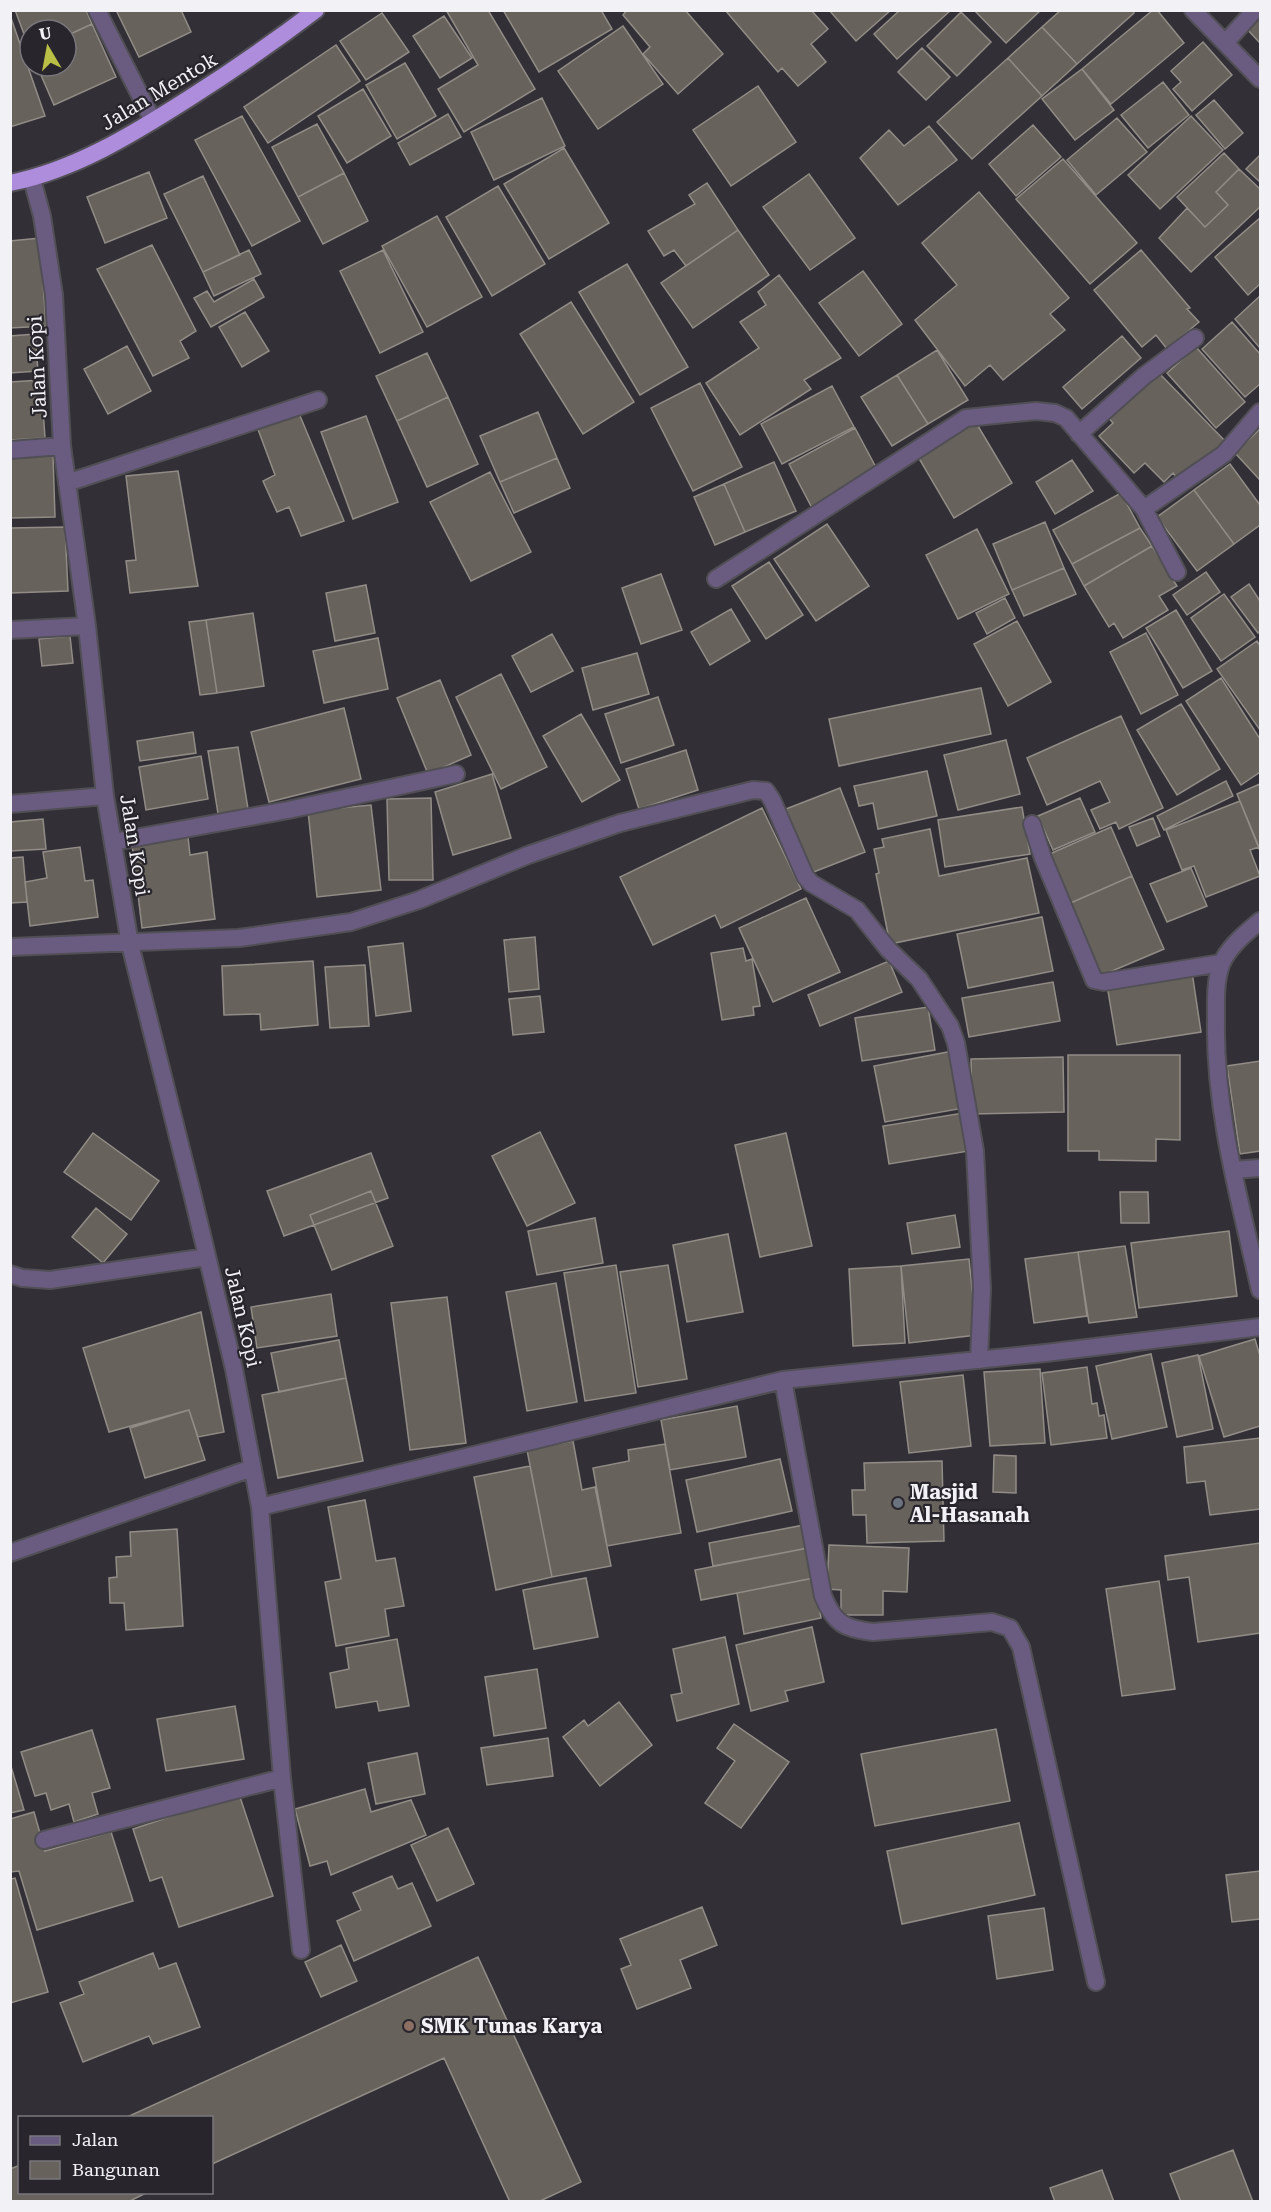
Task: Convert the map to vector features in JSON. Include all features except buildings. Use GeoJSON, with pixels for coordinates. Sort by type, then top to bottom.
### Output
{"type":"FeatureCollection","features":[{"type":"Feature","properties":{"kind":"highway","name":"Jalan Mentok"},"geometry":{"type":"LineString","coordinates":[[10,183],[32,179],[82,160],[153,121],[262,52],[316,10]]}},
{"type":"Feature","properties":{"kind":"street"},"geometry":{"type":"LineString","coordinates":[[97,10],[153,121]]}},
{"type":"Feature","properties":{"kind":"street"},"geometry":{"type":"LineString","coordinates":[[1193,10],[1260,79]]}},
{"type":"Feature","properties":{"kind":"street"},"geometry":{"type":"LineString","coordinates":[[1226,42],[1255,10]]}},
{"type":"Feature","properties":{"kind":"street","name":"Jalan Kopi"},"geometry":{"type":"LineString","coordinates":[[32,179],[42,216],[54,295],[62,447],[87,626],[105,796],[130,944],[234,1369],[260,1507],[282,1778],[301,1950]]}},
{"type":"Feature","properties":{"kind":"street"},"geometry":{"type":"LineString","coordinates":[[1079,434],[1144,376],[1195,338]]}},
{"type":"Feature","properties":{"kind":"street"},"geometry":{"type":"LineString","coordinates":[[67,483],[318,400]]}},
{"type":"Feature","properties":{"kind":"street"},"geometry":{"type":"LineString","coordinates":[[716,579],[966,418],[1047,411],[1066,418],[1144,509],[1177,572]]}},
{"type":"Feature","properties":{"kind":"street"},"geometry":{"type":"LineString","coordinates":[[1144,509],[1224,454],[1260,412]]}},
{"type":"Feature","properties":{"kind":"street"},"geometry":{"type":"LineString","coordinates":[[10,450],[62,447]]}},
{"type":"Feature","properties":{"kind":"street"},"geometry":{"type":"LineString","coordinates":[[10,630],[87,626]]}},
{"type":"Feature","properties":{"kind":"street"},"geometry":{"type":"LineString","coordinates":[[113,842],[288,810],[456,774]]}},
{"type":"Feature","properties":{"kind":"street"},"geometry":{"type":"LineString","coordinates":[[10,947],[239,938],[351,922],[419,900],[528,855],[620,823],[753,790],[766,791],[805,876],[811,883],[845,901],[856,910],[888,949],[919,979],[950,1026],[961,1062],[975,1151],[982,1289],[979,1360]]}},
{"type":"Feature","properties":{"kind":"street"},"geometry":{"type":"LineString","coordinates":[[10,804],[105,796]]}},
{"type":"Feature","properties":{"kind":"street"},"geometry":{"type":"LineString","coordinates":[[1032,824],[1043,858],[1094,980],[1104,982],[1221,963]]}},
{"type":"Feature","properties":{"kind":"street"},"geometry":{"type":"LineString","coordinates":[[1260,921],[1221,963],[1217,982],[1215,1047],[1220,1096],[1233,1170],[1260,1290]]}},
{"type":"Feature","properties":{"kind":"street"},"geometry":{"type":"LineString","coordinates":[[1233,1170],[1260,1168]]}},
{"type":"Feature","properties":{"kind":"street"},"geometry":{"type":"LineString","coordinates":[[10,1274],[22,1278],[50,1280],[207,1257]]}},
{"type":"Feature","properties":{"kind":"street"},"geometry":{"type":"LineString","coordinates":[[260,1507],[783,1380],[1260,1327]]}},
{"type":"Feature","properties":{"kind":"street"},"geometry":{"type":"LineString","coordinates":[[783,1380],[823,1596],[829,1612],[840,1624],[856,1630],[873,1632],[992,1622],[1010,1628],[1021,1647],[1096,1982]]}},
{"type":"Feature","properties":{"kind":"street"},"geometry":{"type":"LineString","coordinates":[[10,1553],[252,1468]]}},
{"type":"Feature","properties":{"kind":"street"},"geometry":{"type":"LineString","coordinates":[[44,1840],[282,1778]]}},
{"type":"Feature","properties":{"kind":"place","name":"Masjid Al-Hasanah"},"geometry":{"type":"Point","coordinates":[898,1503]}},
{"type":"Feature","properties":{"kind":"place","name":"SMK Tunas Karya"},"geometry":{"type":"Point","coordinates":[409,2026]}}]}
